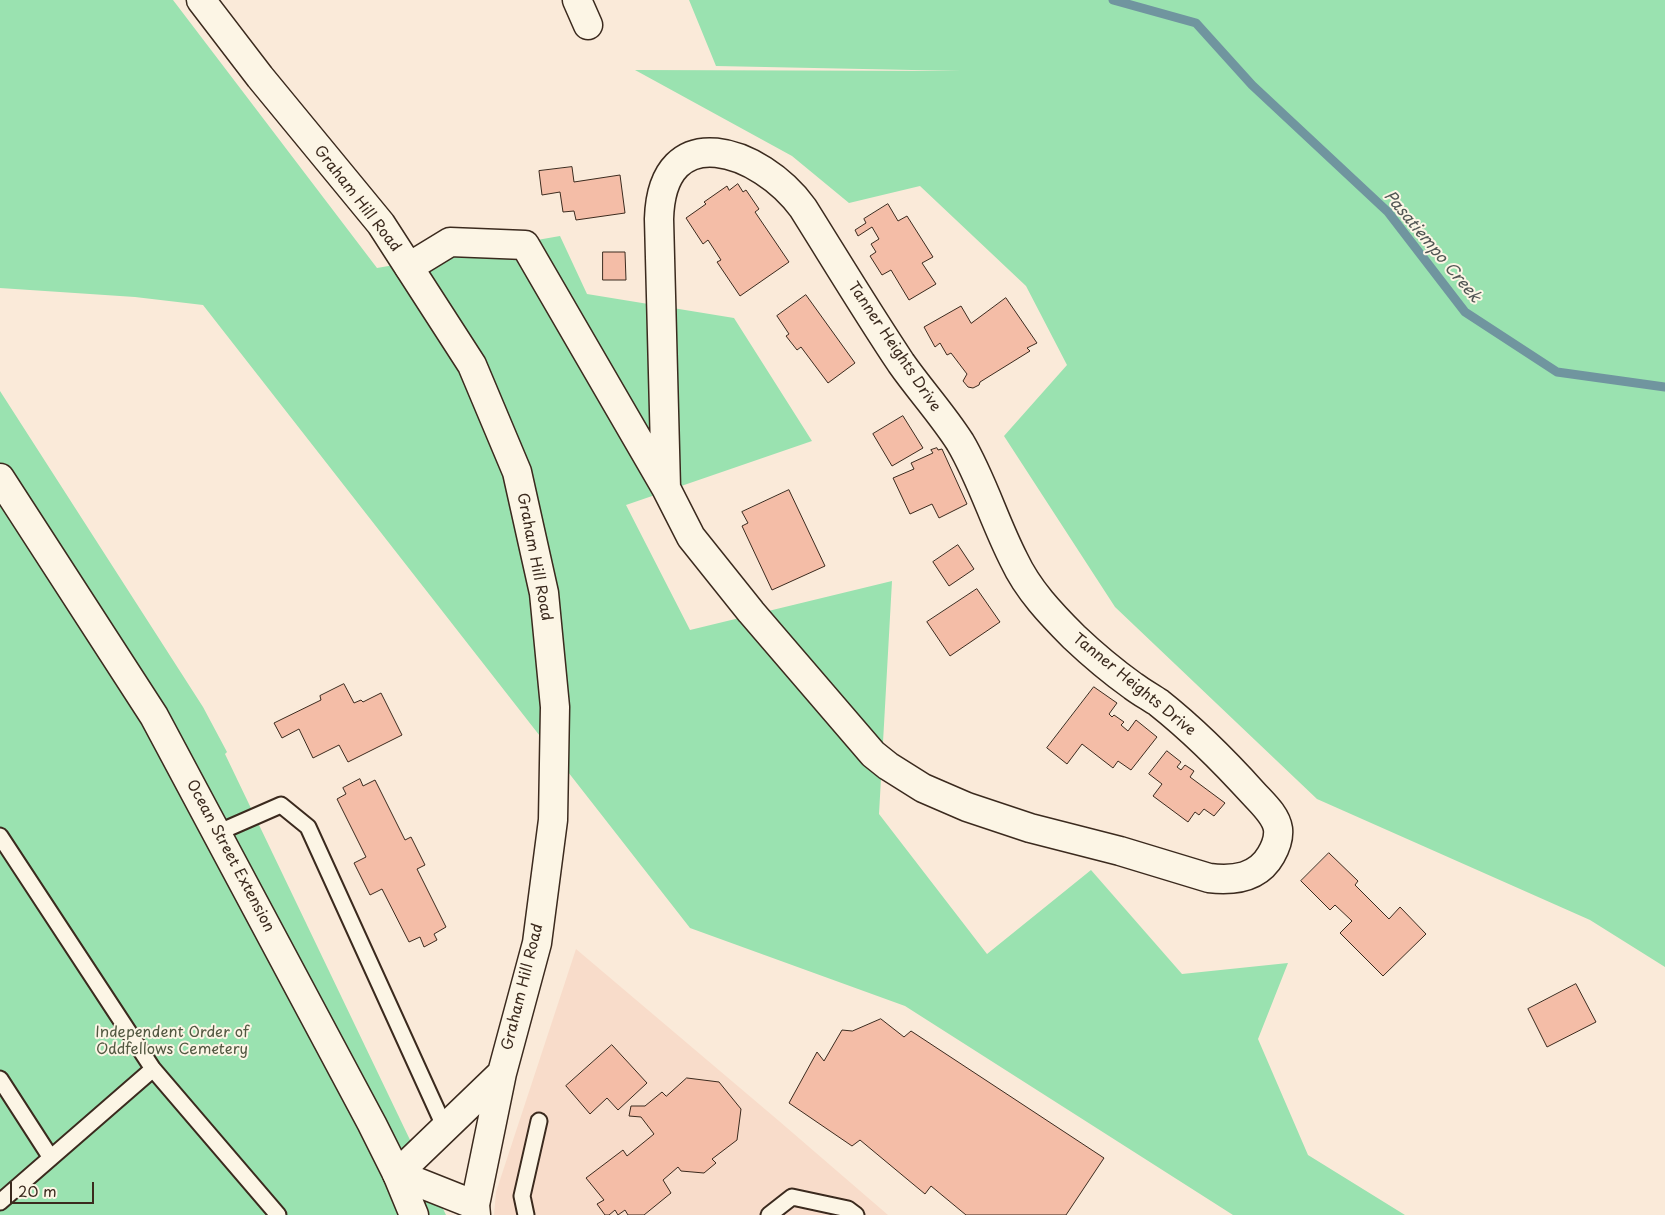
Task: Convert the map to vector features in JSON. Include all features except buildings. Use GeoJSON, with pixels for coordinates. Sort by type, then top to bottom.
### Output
{"type":"FeatureCollection","features":[{"type":"Feature","properties":{"kind":"street"},"geometry":{"type":"LineString","coordinates":[[577,0],[588,25]]}},
{"type":"Feature","properties":{"kind":"street","name":"Graham Hill Road"},"geometry":{"type":"LineString","coordinates":[[208,3],[260,77],[381,224],[472,365],[517,472],[544,593],[555,707],[553,820],[537,943],[502,1073],[475,1210]]}},
{"type":"Feature","properties":{"kind":"street","name":"Tanner Heights Drive"},"geometry":{"type":"LineString","coordinates":[[409,267],[450,242],[526,244],[666,488],[691,537],[731,588],[860,741],[888,766],[944,799],[998,818],[1209,878],[1237,879],[1257,871],[1267,862],[1274,850],[1278,828],[1268,809],[1196,735],[1156,701],[1134,687],[1099,659],[1043,605],[1014,562],[979,479],[959,441],[899,359],[803,208],[787,188],[769,173],[747,160],[724,154],[702,154],[684,158],[667,176],[661,195],[659,219],[666,488]]}},
{"type":"Feature","properties":{"kind":"street","name":"Ocean Street Extension"},"geometry":{"type":"LineString","coordinates":[[0,478],[154,716],[372,1124],[397,1174],[414,1215]]}},
{"type":"Feature","properties":{"kind":"street"},"geometry":{"type":"LineString","coordinates":[[475,1210],[397,1174],[502,1073]]}},
{"type":"Feature","properties":{"kind":"lane"},"geometry":{"type":"LineString","coordinates":[[217,833],[281,805],[308,827],[445,1128]]}},
{"type":"Feature","properties":{"kind":"lane"},"geometry":{"type":"LineString","coordinates":[[0,836],[153,1069],[278,1215]]}},
{"type":"Feature","properties":{"kind":"lane"},"geometry":{"type":"LineString","coordinates":[[0,1202],[153,1069]]}},
{"type":"Feature","properties":{"kind":"lane"},"geometry":{"type":"LineString","coordinates":[[0,1079],[51,1158]]}},
{"type":"Feature","properties":{"kind":"lane"},"geometry":{"type":"LineString","coordinates":[[526,1215],[522,1196],[539,1121]]}},
{"type":"Feature","properties":{"kind":"lane"},"geometry":{"type":"LineString","coordinates":[[769,1215],[792,1197],[848,1209],[856,1215]]}},
{"type":"Feature","properties":{"kind":"shaded area"},"geometry":{"type":"Polygon","coordinates":[[[576,949],[888,1215],[494,1215],[496,1192],[576,949]]]}},
{"type":"Feature","properties":{"kind":"green space"},"geometry":{"type":"Polygon","coordinates":[[[0,0],[173,0],[377,268],[560,236],[587,294],[734,318],[812,441],[626,505],[690,630],[892,581],[879,814],[987,954],[1091,870],[1182,974],[1288,963],[1258,1039],[1308,1155],[1405,1215],[1233,1215],[905,1006],[690,928],[203,305],[135,297],[0,288],[0,0]]]}},
{"type":"Feature","properties":{"kind":"green space"},"geometry":{"type":"Polygon","coordinates":[[[689,0],[1665,0],[1665,967],[1590,920],[1317,799],[1115,607],[1004,436],[1067,365],[1026,286],[920,186],[849,203],[792,156],[635,70],[961,71],[716,66],[689,0]]]}},
{"type":"Feature","properties":{"kind":"green space","name":"Independent Order of Oddfellows Cemetery"},"geometry":{"type":"Polygon","coordinates":[[[0,391],[203,707],[227,752],[225,754],[446,1215],[0,1215],[0,391]]]}},
{"type":"Feature","properties":{"kind":"waterway","name":"Pasatiempo Creek"},"geometry":{"type":"LineString","coordinates":[[1113,0],[1196,23],[1252,85],[1388,212],[1465,312],[1557,372],[1665,387]]}}]}
